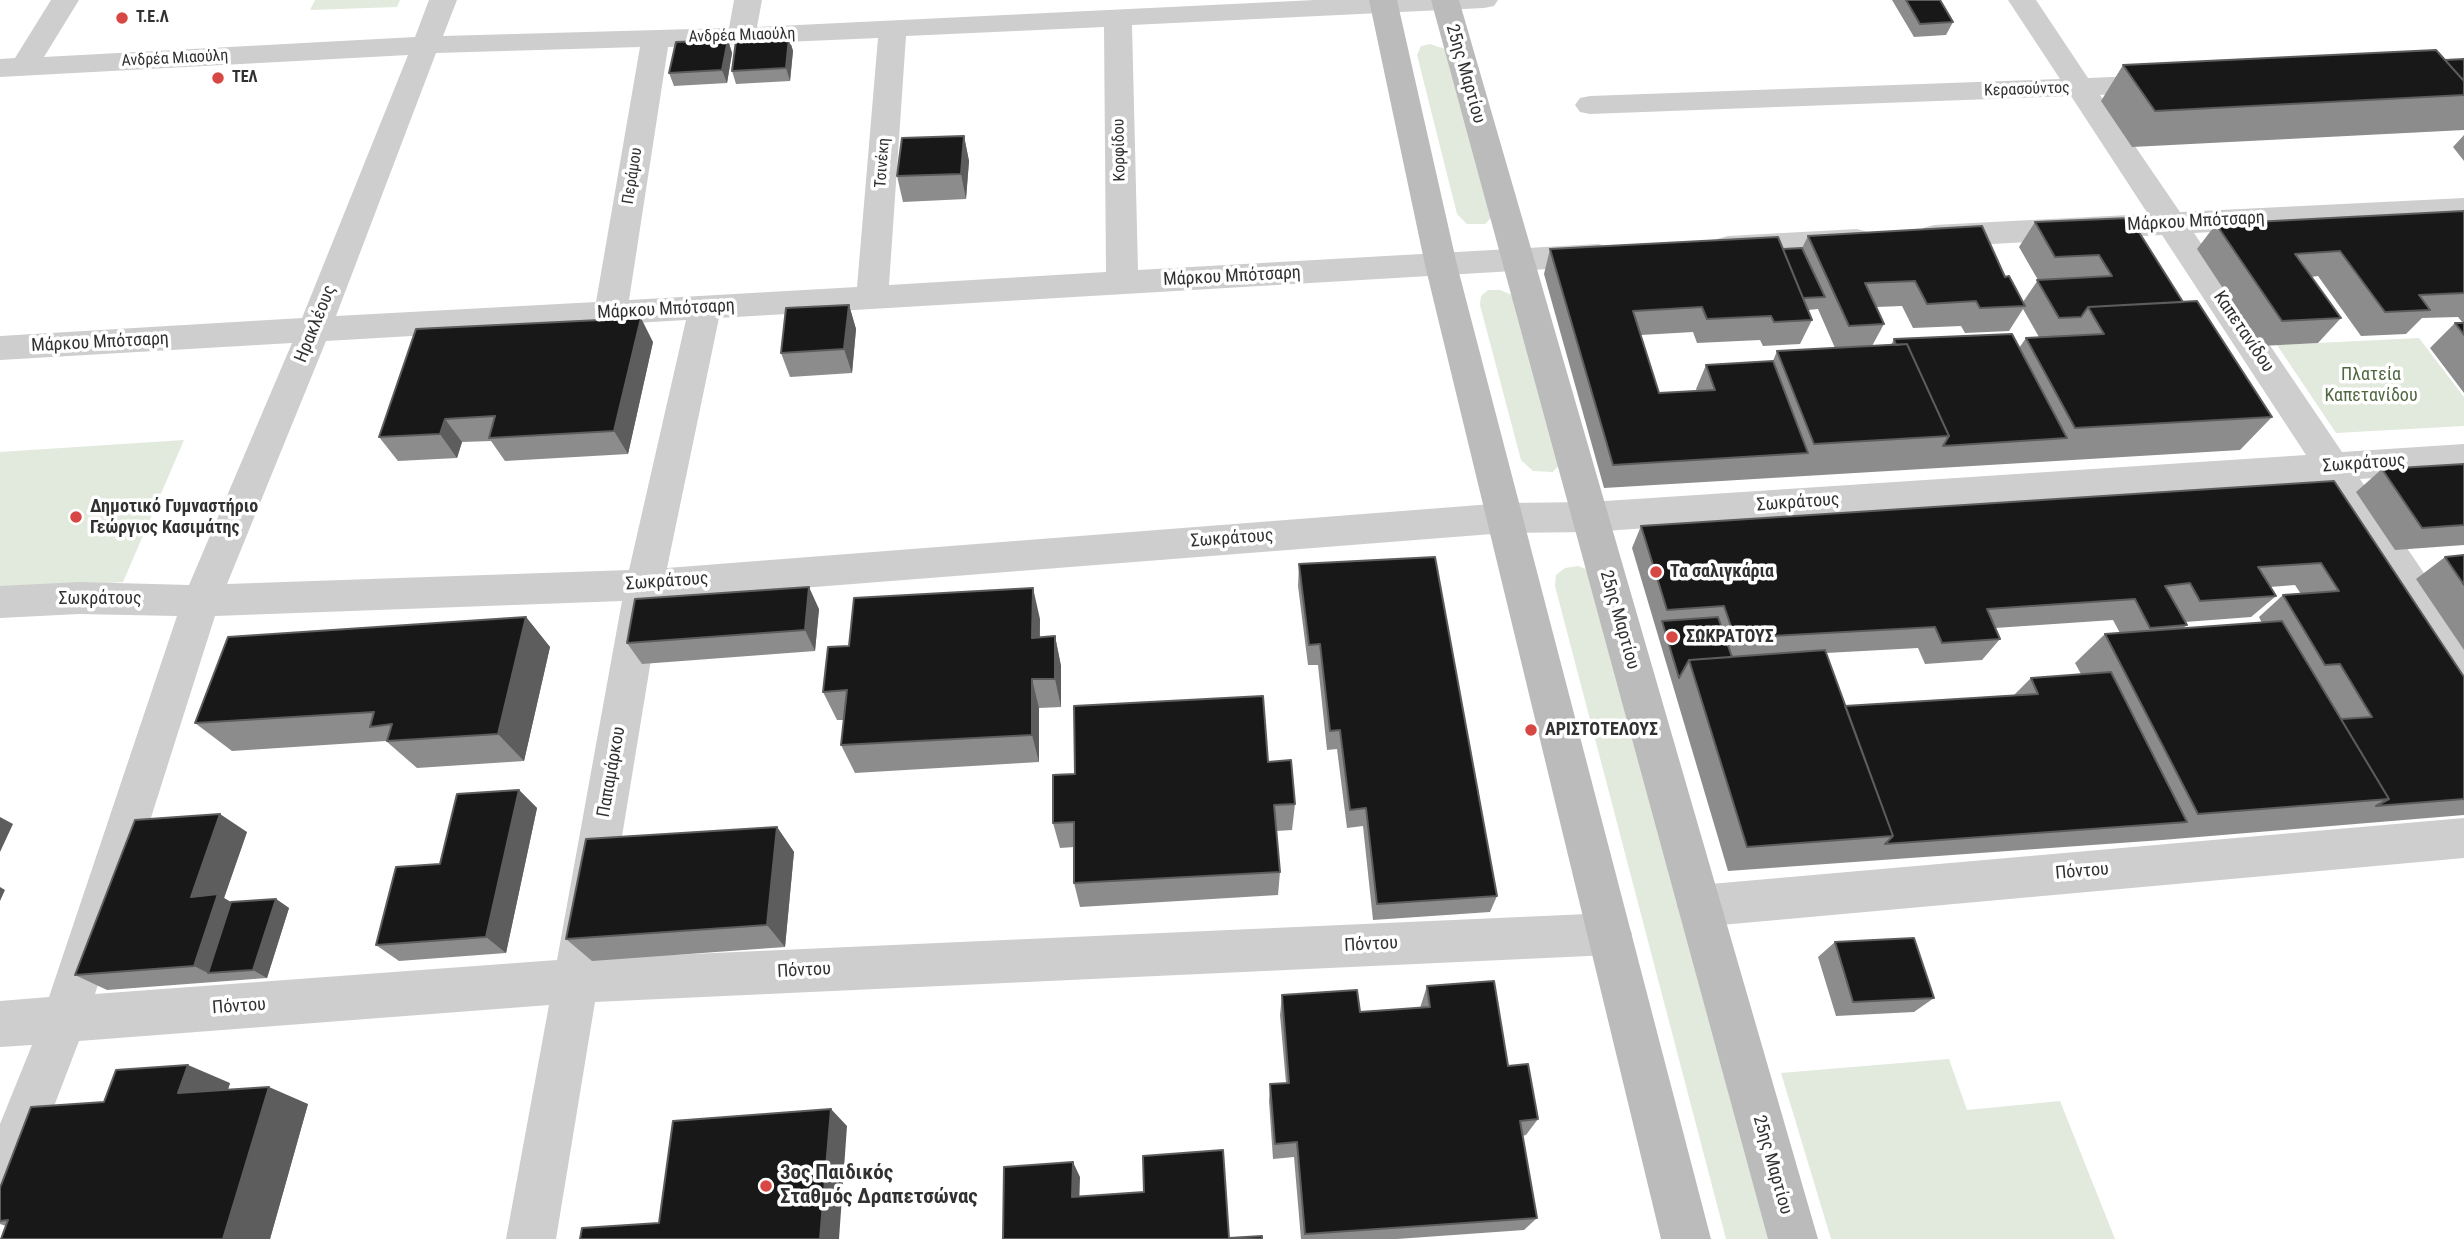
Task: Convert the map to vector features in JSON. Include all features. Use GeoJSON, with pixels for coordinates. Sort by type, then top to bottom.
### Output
{"type":"FeatureCollection","features":[{"type":"Feature","properties":{"kind":"street"},"geometry":{"type":"LineString","coordinates":[[12,67],[65,0]]}},
{"type":"Feature","properties":{"kind":"street","name":"Ηρακλέους"},"geometry":{"type":"LineString","coordinates":[[0,1186],[64,1021],[201,601],[314,330],[443,0]]}},
{"type":"Feature","properties":{"kind":"street"},"geometry":{"type":"LineString","coordinates":[[741,36],[748,0]]}},
{"type":"Feature","properties":{"kind":"street","name":"Ανδρέα Μιαούλη"},"geometry":{"type":"LineString","coordinates":[[12,67],[426,45],[741,36],[1484,0]]}},
{"type":"Feature","properties":{"kind":"street","name":"Καπετανίδου"},"geometry":{"type":"LineString","coordinates":[[2022,0],[2464,664]]}},
{"type":"Feature","properties":{"kind":"street","name":"25ης Μαρτίου"},"geometry":{"type":"LineString","coordinates":[[1445,1],[1793,1239]]}},
{"type":"Feature","properties":{"kind":"street"},"geometry":{"type":"LineString","coordinates":[[1383,3],[1441,265],[1686,1239]]}},
{"type":"Feature","properties":{"kind":"street","name":"Κορφίδου"},"geometry":{"type":"LineString","coordinates":[[1118,18],[1122,283]]}},
{"type":"Feature","properties":{"kind":"street","name":"Τσινέκη"},"geometry":{"type":"LineString","coordinates":[[872,297],[893,28]]}},
{"type":"Feature","properties":{"kind":"street","name":"Περάμου"},"geometry":{"type":"LineString","coordinates":[[610,313],[655,39]]}},
{"type":"Feature","properties":{"kind":"street","name":"Κερασούντος"},"geometry":{"type":"LineString","coordinates":[[1590,105],[2190,82]]}},
{"type":"Feature","properties":{"kind":"street","name":"Μάρκου Μπότσαρη"},"geometry":{"type":"LineString","coordinates":[[1704,248],[2464,208]]}},
{"type":"Feature","properties":{"kind":"street","name":"Μάρκου Μπότσαρη"},"geometry":{"type":"LineString","coordinates":[[0,348],[1622,253]]}},
{"type":"Feature","properties":{"kind":"street","name":"Παπαμάρκου"},"geometry":{"type":"LineString","coordinates":[[531,1239],[645,585],[705,307]]}},
{"type":"Feature","properties":{"kind":"street","name":"Σωκράτους"},"geometry":{"type":"LineString","coordinates":[[0,602],[79,598],[201,601],[645,585],[1505,518],[1590,517],[2464,458]]}},
{"type":"Feature","properties":{"kind":"street","name":"Πόντου"},"geometry":{"type":"LineString","coordinates":[[1699,906],[2464,838]]}},
{"type":"Feature","properties":{"kind":"street","name":"Πόντου"},"geometry":{"type":"LineString","coordinates":[[0,1024],[575,981],[1609,934]]}},
{"type":"Feature","properties":{"kind":"green space"},"geometry":{"type":"Polygon","coordinates":[[[315,0],[400,0],[397,7],[310,10],[315,0]]]}},
{"type":"Feature","properties":{"kind":"green space"},"geometry":{"type":"Polygon","coordinates":[[[1430,44],[1448,50],[1492,217],[1485,224],[1467,224],[1457,214],[1417,55],[1421,46],[1430,44]]]}},
{"type":"Feature","properties":{"kind":"green space"},"geometry":{"type":"Polygon","coordinates":[[[1488,290],[1500,290],[1512,295],[1561,463],[1553,472],[1533,471],[1521,460],[1480,305],[1481,296],[1488,290]]]}},
{"type":"Feature","properties":{"kind":"green space","name":"Πλατεία Καπετανίδου"},"geometry":{"type":"Polygon","coordinates":[[[2419,338],[2464,397],[2464,426],[2336,433],[2277,345],[2419,338]]]}},
{"type":"Feature","properties":{"kind":"green space","name":"Δημοτικό Γυμναστήριο Γεώργιος Κασιμάτης"},"geometry":{"type":"Polygon","coordinates":[[[184,440],[123,582],[0,590],[0,452],[184,440]]]}},
{"type":"Feature","properties":{"kind":"green space"},"geometry":{"type":"Polygon","coordinates":[[[1578,566],[1586,569],[1784,1239],[1726,1239],[1555,586],[1556,575],[1565,568],[1578,566]]]}},
{"type":"Feature","properties":{"kind":"green space"},"geometry":{"type":"Polygon","coordinates":[[[1949,1059],[1967,1110],[2060,1101],[2115,1239],[1831,1239],[1781,1073],[1949,1059]]]}},
{"type":"Feature","properties":{"kind":"building"},"geometry":{"type":"Polygon","coordinates":[[[1906,0],[1940,0],[1953,22],[1920,24],[1906,0]]]}},
{"type":"Feature","properties":{"kind":"building"},"geometry":{"type":"Polygon","coordinates":[[[789,38],[786,68],[732,71],[736,41],[789,38]]]}},
{"type":"Feature","properties":{"kind":"building"},"geometry":{"type":"Polygon","coordinates":[[[728,40],[722,70],[669,73],[676,42],[728,40]]]}},
{"type":"Feature","properties":{"kind":"building"},"geometry":{"type":"Polygon","coordinates":[[[2436,50],[2464,81],[2464,95],[2155,111],[2123,65],[2436,50]]]}},
{"type":"Feature","properties":{"kind":"building"},"geometry":{"type":"Polygon","coordinates":[[[2464,59],[2464,81],[2445,60],[2464,59]]]}},
{"type":"Feature","properties":{"kind":"building"},"geometry":{"type":"Polygon","coordinates":[[[964,136],[961,174],[897,176],[902,138],[964,136]]]}},
{"type":"Feature","properties":{"kind":"building"},"geometry":{"type":"Polygon","coordinates":[[[2464,211],[2464,293],[2419,295],[2430,310],[2385,312],[2340,251],[2295,254],[2341,318],[2282,321],[2216,224],[2464,211]]]}},
{"type":"Feature","properties":{"kind":"building"},"geometry":{"type":"Polygon","coordinates":[[[2130,218],[2183,302],[2088,307],[2081,317],[2059,318],[2037,280],[2112,276],[2099,255],[2055,257],[2035,222],[2130,218]]]}},
{"type":"Feature","properties":{"kind":"building"},"geometry":{"type":"Polygon","coordinates":[[[1982,226],[2005,277],[2009,276],[2025,306],[1980,308],[1976,301],[1927,304],[1915,281],[1865,283],[1884,324],[1849,326],[1808,236],[1982,226]]]}},
{"type":"Feature","properties":{"kind":"building"},"geometry":{"type":"Polygon","coordinates":[[[1778,237],[1812,320],[1774,322],[1771,316],[1707,319],[1702,307],[1633,311],[1659,393],[1715,390],[1706,365],[1773,361],[1808,453],[1613,465],[1550,249],[1778,237]]]}},
{"type":"Feature","properties":{"kind":"building"},"geometry":{"type":"Polygon","coordinates":[[[1802,248],[1825,297],[1803,298],[1783,249],[1802,248]]]}},
{"type":"Feature","properties":{"kind":"building"},"geometry":{"type":"Polygon","coordinates":[[[2197,301],[2272,417],[2075,428],[2026,338],[2104,334],[2088,307],[2197,301]]]}},
{"type":"Feature","properties":{"kind":"building"},"geometry":{"type":"Polygon","coordinates":[[[849,305],[844,349],[781,353],[786,308],[849,305]]]}},
{"type":"Feature","properties":{"kind":"building"},"geometry":{"type":"Polygon","coordinates":[[[641,318],[614,431],[489,438],[495,416],[445,419],[440,434],[379,437],[416,329],[641,318]]]}},
{"type":"Feature","properties":{"kind":"building"},"geometry":{"type":"Polygon","coordinates":[[[2455,323],[2464,323],[2464,335],[2455,323]]]}},
{"type":"Feature","properties":{"kind":"building"},"geometry":{"type":"Polygon","coordinates":[[[2012,334],[2067,438],[1943,446],[1949,436],[1907,344],[1896,345],[1894,339],[2012,334]]]}},
{"type":"Feature","properties":{"kind":"building"},"geometry":{"type":"Polygon","coordinates":[[[1907,344],[1949,436],[1814,444],[1777,351],[1907,344]]]}},
{"type":"Feature","properties":{"kind":"building"},"geometry":{"type":"Polygon","coordinates":[[[2464,464],[2464,525],[2422,528],[2382,469],[2464,464]]]}},
{"type":"Feature","properties":{"kind":"building"},"geometry":{"type":"Polygon","coordinates":[[[2334,481],[2464,677],[2464,799],[2376,806],[2389,799],[2341,719],[2372,717],[2340,664],[2325,665],[2283,595],[2339,591],[2321,563],[2258,567],[2276,596],[2200,601],[2190,583],[2165,586],[2187,625],[2150,628],[2135,599],[1987,609],[2000,639],[1942,643],[1935,627],[1735,638],[1724,606],[1667,610],[1641,526],[2334,481]]]}},
{"type":"Feature","properties":{"kind":"building"},"geometry":{"type":"Polygon","coordinates":[[[2464,555],[2464,585],[2445,557],[2464,555]]]}},
{"type":"Feature","properties":{"kind":"building"},"geometry":{"type":"Polygon","coordinates":[[[1435,557],[1497,896],[1377,904],[1366,808],[1350,810],[1340,730],[1330,731],[1320,644],[1309,645],[1299,564],[1435,557]]]}},
{"type":"Feature","properties":{"kind":"building"},"geometry":{"type":"Polygon","coordinates":[[[809,587],[805,630],[627,643],[635,599],[809,587]]]}},
{"type":"Feature","properties":{"kind":"building"},"geometry":{"type":"Polygon","coordinates":[[[1033,588],[1032,638],[1055,636],[1055,679],[1032,679],[1032,735],[841,745],[847,690],[823,692],[828,647],[849,646],[854,598],[1033,588]]]}},
{"type":"Feature","properties":{"kind":"building"},"geometry":{"type":"Polygon","coordinates":[[[526,617],[498,734],[387,741],[392,724],[370,727],[374,712],[195,723],[228,637],[526,617]]]}},
{"type":"Feature","properties":{"kind":"building"},"geometry":{"type":"Polygon","coordinates":[[[1718,617],[1732,657],[1689,660],[1679,678],[1662,621],[1718,617]]]}},
{"type":"Feature","properties":{"kind":"building"},"geometry":{"type":"Polygon","coordinates":[[[2282,621],[2389,799],[2198,814],[2105,634],[2282,621]]]}},
{"type":"Feature","properties":{"kind":"building"},"geometry":{"type":"Polygon","coordinates":[[[1825,650],[1893,836],[1747,847],[1689,660],[1825,650]]]}},
{"type":"Feature","properties":{"kind":"building"},"geometry":{"type":"Polygon","coordinates":[[[2111,672],[2187,822],[1885,844],[1893,836],[1845,706],[2038,694],[2031,678],[2111,672]]]}},
{"type":"Feature","properties":{"kind":"building"},"geometry":{"type":"Polygon","coordinates":[[[1263,696],[1268,762],[1291,760],[1295,804],[1274,805],[1280,872],[1074,883],[1074,822],[1053,823],[1053,775],[1075,774],[1074,706],[1263,696]]]}},
{"type":"Feature","properties":{"kind":"building"},"geometry":{"type":"Polygon","coordinates":[[[519,790],[486,937],[376,945],[396,867],[440,864],[457,794],[519,790]]]}},
{"type":"Feature","properties":{"kind":"building"},"geometry":{"type":"Polygon","coordinates":[[[220,814],[191,897],[218,894],[194,966],[75,975],[135,820],[220,814]]]}},
{"type":"Feature","properties":{"kind":"building"},"geometry":{"type":"Polygon","coordinates":[[[777,827],[767,925],[566,939],[586,839],[777,827]]]}},
{"type":"Feature","properties":{"kind":"building"},"geometry":{"type":"Polygon","coordinates":[[[276,899],[253,970],[208,973],[231,902],[276,899]]]}},
{"type":"Feature","properties":{"kind":"building"},"geometry":{"type":"Polygon","coordinates":[[[1914,938],[1934,998],[1853,1002],[1835,942],[1914,938]]]}},
{"type":"Feature","properties":{"kind":"building"},"geometry":{"type":"Polygon","coordinates":[[[1494,981],[1508,1066],[1528,1064],[1538,1119],[1520,1121],[1537,1218],[1305,1234],[1297,1142],[1275,1144],[1270,1084],[1289,1083],[1282,995],[1357,990],[1360,1012],[1430,1007],[1427,986],[1494,981]]]}},
{"type":"Feature","properties":{"kind":"building"},"geometry":{"type":"Polygon","coordinates":[[[188,1065],[178,1093],[269,1087],[223,1239],[1,1239],[8,1220],[0,1221],[0,1188],[31,1107],[104,1102],[116,1070],[188,1065]]]}},
{"type":"Feature","properties":{"kind":"building","name":"3ος Παιδικός Σταθμός Δραπετσώνας"},"geometry":{"type":"Polygon","coordinates":[[[831,1109],[820,1239],[580,1239],[582,1228],[659,1223],[673,1121],[831,1109]]]}},
{"type":"Feature","properties":{"kind":"building"},"geometry":{"type":"Polygon","coordinates":[[[1223,1150],[1229,1238],[1262,1236],[1262,1239],[1003,1239],[1004,1167],[1073,1162],[1072,1197],[1144,1192],[1143,1156],[1223,1150]]]}},
{"type":"Feature","properties":{"kind":"place","name":"Τ.Ε.Λ"},"geometry":{"type":"Point","coordinates":[122,18]}},
{"type":"Feature","properties":{"kind":"place","name":"ΤΕΛ"},"geometry":{"type":"Point","coordinates":[218,78]}},
{"type":"Feature","properties":{"kind":"place","name":"Δημοτικό Γυμναστήριο Γεώργιος Κασιμάτης"},"geometry":{"type":"Point","coordinates":[76,517]}},
{"type":"Feature","properties":{"kind":"place","name":"Τα σαλιγκάρια"},"geometry":{"type":"Point","coordinates":[1656,572]}},
{"type":"Feature","properties":{"kind":"place","name":"ΣΩΚΡΑΤΟΥΣ"},"geometry":{"type":"Point","coordinates":[1672,637]}},
{"type":"Feature","properties":{"kind":"place","name":"ΑΡΙΣΤΟΤΕΛΟΥΣ"},"geometry":{"type":"Point","coordinates":[1531,730]}},
{"type":"Feature","properties":{"kind":"place","name":"3ος Παιδικός Σταθμός Δραπετσώνας"},"geometry":{"type":"Point","coordinates":[766,1186]}}]}
